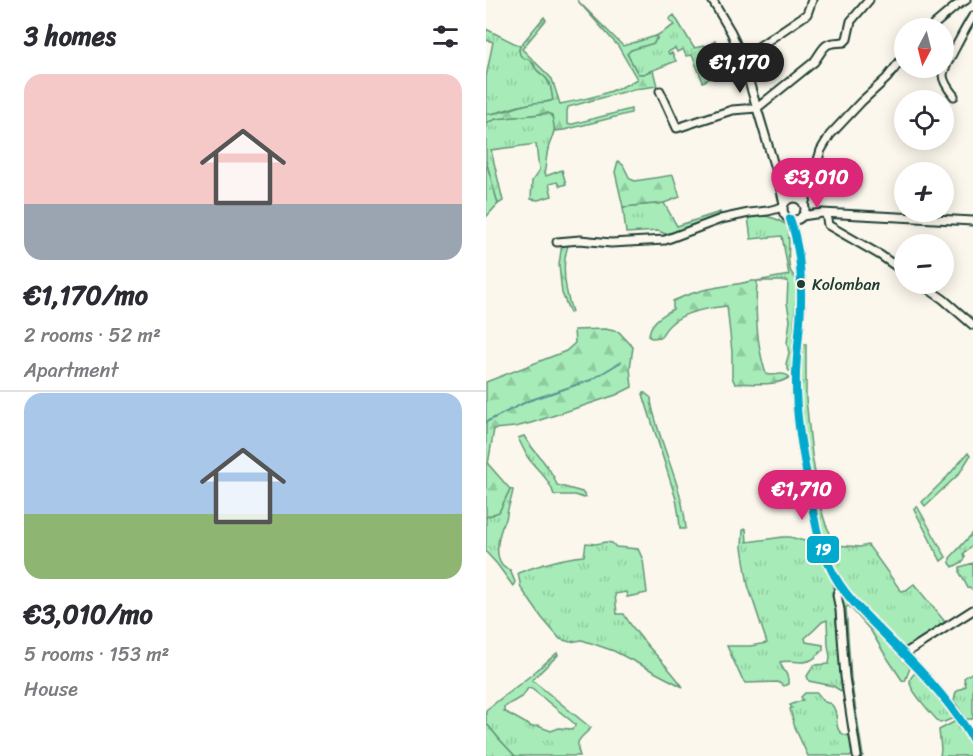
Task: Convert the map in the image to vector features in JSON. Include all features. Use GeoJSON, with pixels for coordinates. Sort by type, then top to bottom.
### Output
{"type":"FeatureCollection","features":[{"type":"Feature","properties":{"kind":"street"},"geometry":{"type":"LineString","coordinates":[[712,0],[731,32],[742,58],[779,182],[785,211],[796,241],[801,293],[796,399],[814,517],[821,545],[831,570],[840,584],[867,617],[904,654],[951,707],[973,740]]}},
{"type":"Feature","properties":{"kind":"street"},"geometry":{"type":"LineString","coordinates":[[742,58],[807,14],[812,0]]}},
{"type":"Feature","properties":{"kind":"street"},"geometry":{"type":"LineString","coordinates":[[660,91],[676,128],[732,110],[757,108],[814,62],[825,46],[830,43],[844,42],[847,39],[851,21],[869,0]]}},
{"type":"Feature","properties":{"kind":"street"},"geometry":{"type":"LineString","coordinates":[[942,18],[966,0]]}},
{"type":"Feature","properties":{"kind":"street"},"geometry":{"type":"LineString","coordinates":[[951,90],[943,77],[944,71],[973,16]]}},
{"type":"Feature","properties":{"kind":"street"},"geometry":{"type":"LineString","coordinates":[[796,241],[810,183],[821,150],[830,135],[894,69]]}},
{"type":"Feature","properties":{"kind":"street"},"geometry":{"type":"LineString","coordinates":[[779,182],[794,198],[824,214],[828,225],[894,265]]}},
{"type":"Feature","properties":{"kind":"street"},"geometry":{"type":"LineString","coordinates":[[785,211],[788,200],[794,198],[810,183]]}},
{"type":"Feature","properties":{"kind":"street"},"geometry":{"type":"LineString","coordinates":[[557,242],[580,240],[611,243],[666,240],[721,219],[768,211],[785,211],[795,220],[824,214],[973,221]]}},
{"type":"Feature","properties":{"kind":"street"},"geometry":{"type":"LineString","coordinates":[[936,294],[973,325]]}},
{"type":"Feature","properties":{"kind":"street"},"geometry":{"type":"LineString","coordinates":[[840,584],[837,595],[843,639],[844,677],[857,756]]}},
{"type":"Feature","properties":{"kind":"street"},"geometry":{"type":"LineString","coordinates":[[904,654],[973,610]]}},
{"type":"Feature","properties":{"kind":"green space"},"geometry":{"type":"Polygon","coordinates":[[[577,0],[623,46],[656,36],[654,43],[631,50],[627,54],[638,74],[653,70],[657,86],[634,89],[568,107],[567,123],[569,125],[631,109],[631,113],[564,130],[555,131],[552,115],[548,113],[496,119],[486,123],[486,114],[553,100],[550,83],[534,64],[520,55],[519,50],[544,17],[546,20],[522,49],[552,79],[560,104],[609,92],[637,79],[618,46],[577,0]]]}},
{"type":"Feature","properties":{"kind":"green space"},"geometry":{"type":"Polygon","coordinates":[[[674,15],[694,48],[709,45],[715,41],[719,51],[708,58],[717,75],[703,82],[692,55],[686,56],[683,49],[677,52],[675,48],[668,52],[672,53],[676,61],[638,74],[627,53],[657,39],[656,36],[674,25],[669,19],[674,15]]]}},
{"type":"Feature","properties":{"kind":"green space"},"geometry":{"type":"Polygon","coordinates":[[[486,29],[520,46],[519,50],[523,58],[530,61],[549,82],[553,100],[486,114],[486,77],[493,42],[487,40],[486,42],[486,29]]]}},
{"type":"Feature","properties":{"kind":"green space"},"geometry":{"type":"Polygon","coordinates":[[[549,113],[555,126],[544,174],[546,176],[562,170],[566,184],[560,186],[557,182],[549,184],[552,196],[538,200],[531,199],[532,181],[539,171],[536,144],[491,150],[503,201],[498,204],[486,161],[486,123],[496,119],[549,113]]]}},
{"type":"Feature","properties":{"kind":"green space"},"geometry":{"type":"Polygon","coordinates":[[[486,161],[498,204],[486,217],[486,161]]]}},
{"type":"Feature","properties":{"kind":"green space"},"geometry":{"type":"Polygon","coordinates":[[[618,161],[623,165],[630,179],[635,181],[673,175],[680,197],[664,203],[623,207],[615,172],[618,161]]]}},
{"type":"Feature","properties":{"kind":"green space"},"geometry":{"type":"Polygon","coordinates":[[[664,203],[677,226],[720,212],[721,217],[682,232],[667,235],[659,231],[626,233],[623,207],[664,203]]]}},
{"type":"Feature","properties":{"kind":"green space"},"geometry":{"type":"Polygon","coordinates":[[[766,216],[787,225],[789,267],[797,281],[791,371],[786,364],[789,353],[787,343],[790,320],[787,303],[788,281],[757,281],[789,275],[782,236],[751,239],[748,217],[766,216]]]}},
{"type":"Feature","properties":{"kind":"green space"},"geometry":{"type":"Polygon","coordinates":[[[562,243],[569,243],[564,269],[572,312],[570,313],[562,293],[559,265],[562,243]]]}},
{"type":"Feature","properties":{"kind":"green space"},"geometry":{"type":"Polygon","coordinates":[[[757,281],[757,328],[766,374],[783,374],[790,377],[770,384],[735,384],[732,377],[727,306],[690,313],[673,322],[661,337],[649,337],[654,323],[673,309],[673,301],[704,290],[757,281]]]}},
{"type":"Feature","properties":{"kind":"green space"},"geometry":{"type":"Polygon","coordinates":[[[605,329],[619,332],[633,347],[630,368],[632,387],[616,395],[531,423],[494,429],[488,464],[510,489],[499,512],[486,517],[486,382],[566,351],[575,343],[574,330],[605,329]]]}},
{"type":"Feature","properties":{"kind":"green space"},"geometry":{"type":"Polygon","coordinates":[[[803,344],[806,344],[806,399],[812,455],[821,509],[836,545],[860,547],[868,545],[901,591],[914,584],[946,623],[911,646],[902,646],[861,605],[840,578],[828,553],[802,426],[800,378],[803,344]]]}},
{"type":"Feature","properties":{"kind":"green space"},"geometry":{"type":"Polygon","coordinates":[[[644,392],[651,398],[652,409],[682,502],[685,529],[680,529],[676,499],[644,392]]]}},
{"type":"Feature","properties":{"kind":"green space"},"geometry":{"type":"Polygon","coordinates":[[[524,436],[551,472],[557,485],[582,492],[586,497],[554,495],[546,479],[527,456],[518,438],[524,436]]]}},
{"type":"Feature","properties":{"kind":"green space"},"geometry":{"type":"Polygon","coordinates":[[[968,453],[970,456],[959,474],[925,506],[922,502],[968,453]]]}},
{"type":"Feature","properties":{"kind":"green space"},"geometry":{"type":"Polygon","coordinates":[[[510,489],[513,493],[500,533],[498,552],[501,564],[510,570],[515,582],[513,586],[486,552],[486,517],[499,512],[510,489]]]}},
{"type":"Feature","properties":{"kind":"green space"},"geometry":{"type":"Polygon","coordinates":[[[917,506],[946,557],[941,561],[914,509],[917,506]]]}},
{"type":"Feature","properties":{"kind":"green space"},"geometry":{"type":"Polygon","coordinates":[[[746,529],[747,542],[783,537],[804,541],[815,538],[833,583],[843,692],[833,686],[809,681],[807,676],[814,665],[829,664],[827,620],[805,638],[806,642],[823,645],[823,650],[816,657],[803,662],[780,662],[788,684],[784,686],[778,682],[745,683],[742,679],[727,646],[767,643],[748,585],[742,547],[743,530],[746,529]]]}},
{"type":"Feature","properties":{"kind":"green space"},"geometry":{"type":"Polygon","coordinates":[[[973,533],[973,546],[964,553],[964,561],[953,567],[950,558],[973,533]]]}},
{"type":"Feature","properties":{"kind":"green space"},"geometry":{"type":"Polygon","coordinates":[[[606,542],[616,547],[638,549],[643,560],[647,593],[627,597],[626,592],[615,594],[617,614],[624,614],[637,633],[683,687],[614,651],[582,640],[570,642],[560,639],[521,588],[518,573],[551,562],[584,556],[586,543],[606,542]]]}},
{"type":"Feature","properties":{"kind":"green space"},"geometry":{"type":"Polygon","coordinates":[[[973,563],[973,589],[968,588],[960,573],[960,567],[973,563]]]}},
{"type":"Feature","properties":{"kind":"green space"},"geometry":{"type":"Polygon","coordinates":[[[841,593],[910,668],[905,681],[902,680],[871,631],[849,606],[846,607],[851,679],[863,756],[859,756],[849,700],[841,593]]]}},
{"type":"Feature","properties":{"kind":"green space"},"geometry":{"type":"Polygon","coordinates":[[[557,653],[558,655],[532,680],[591,728],[578,743],[580,756],[515,756],[486,723],[486,710],[557,653]],[[528,688],[523,696],[504,707],[504,711],[532,727],[538,726],[551,731],[559,728],[572,729],[575,726],[575,724],[528,688]]]}},
{"type":"Feature","properties":{"kind":"green space"},"geometry":{"type":"Polygon","coordinates":[[[973,672],[973,719],[966,719],[954,701],[956,692],[966,686],[964,678],[973,672]]]}},
{"type":"Feature","properties":{"kind":"green space"},"geometry":{"type":"Polygon","coordinates":[[[915,673],[941,700],[954,718],[940,723],[933,715],[911,686],[910,679],[915,673]]]}},
{"type":"Feature","properties":{"kind":"green space"},"geometry":{"type":"Polygon","coordinates":[[[805,693],[817,693],[825,702],[832,705],[835,709],[838,728],[850,736],[853,756],[808,756],[795,728],[790,709],[792,708],[790,705],[803,700],[801,697],[805,693]]]}},
{"type":"Feature","properties":{"kind":"green space"},"geometry":{"type":"Polygon","coordinates":[[[956,721],[973,748],[973,756],[940,756],[939,730],[956,721]]]}},
{"type":"Feature","properties":{"kind":"green space"},"geometry":{"type":"Polygon","coordinates":[[[486,723],[500,740],[515,756],[486,756],[486,723]]]}},
{"type":"Feature","properties":{"kind":"waterway"},"geometry":{"type":"LineString","coordinates":[[486,422],[528,401],[591,380],[621,362]]}},
{"type":"Feature","properties":{"kind":"transit line","name":"19"},"geometry":{"type":"LineString","coordinates":[[790,219],[801,278],[796,373],[798,414],[814,515],[822,548],[836,579],[850,599],[936,688],[956,713],[973,740]]}},
{"type":"Feature","properties":{"kind":"place","name":"Kolomban"},"geometry":{"type":"Point","coordinates":[801,284]}}]}
